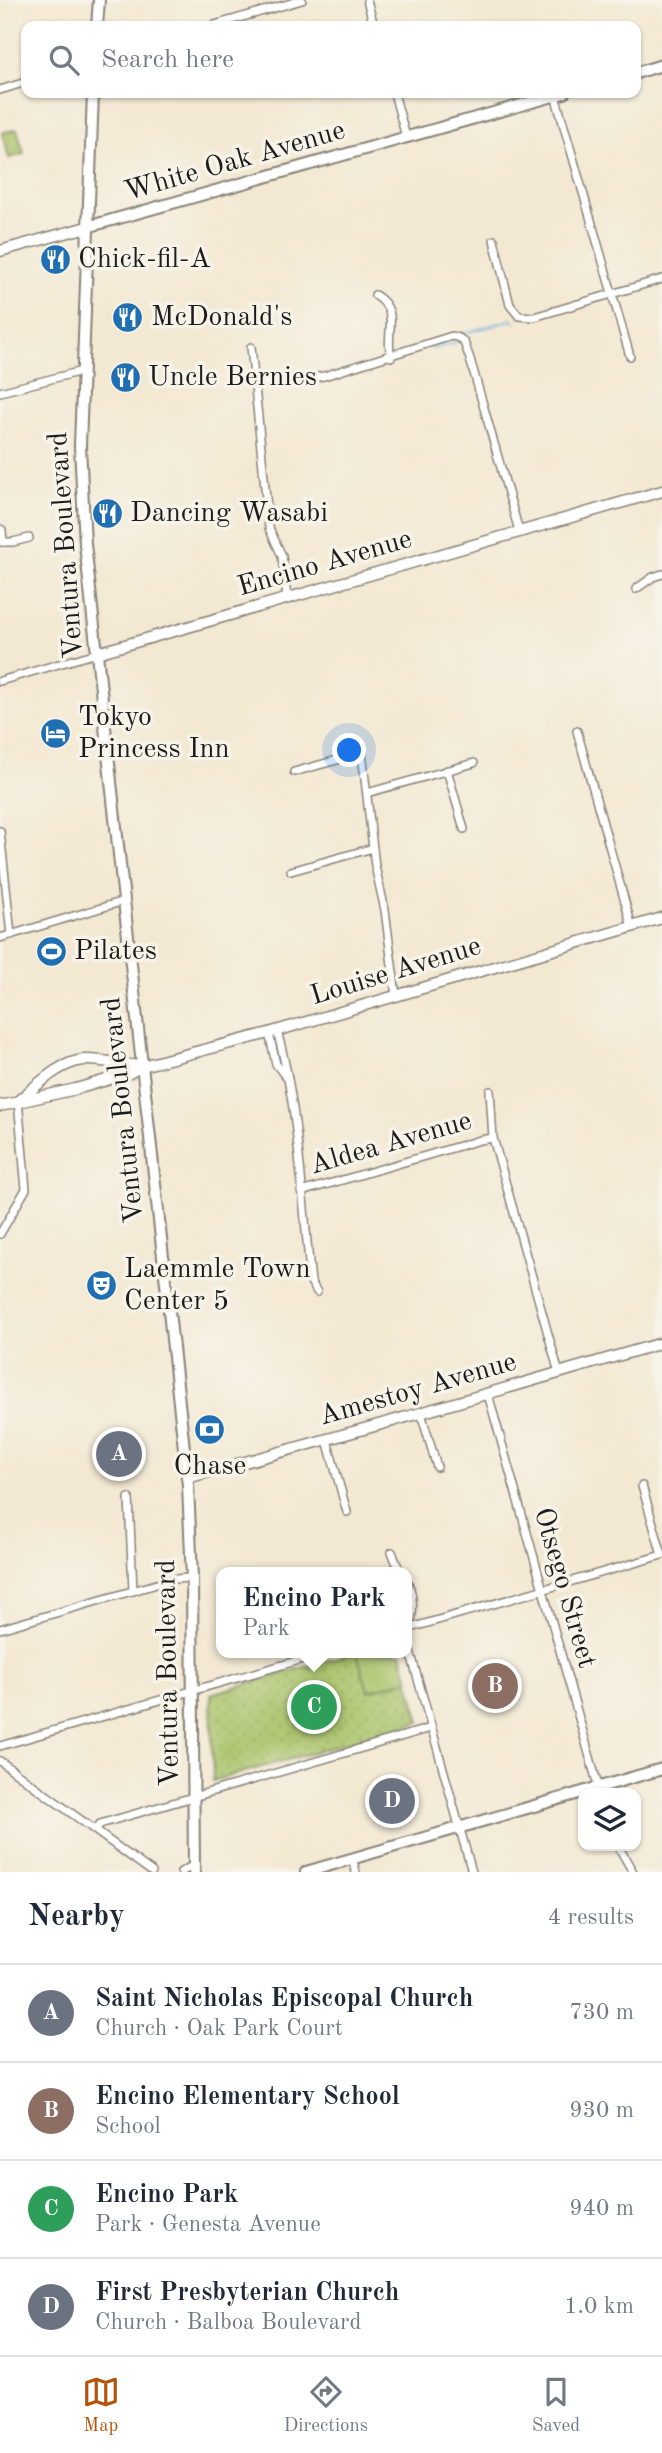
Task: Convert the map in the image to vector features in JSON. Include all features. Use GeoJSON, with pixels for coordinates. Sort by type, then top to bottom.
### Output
{"type":"FeatureCollection","features":[{"type":"Feature","properties":{"kind":"main road"},"geometry":{"type":"LineString","coordinates":[[97,21],[99,0]]}},
{"type":"Feature","properties":{"kind":"main road"},"geometry":{"type":"LineString","coordinates":[[641,71],[662,65]]}},
{"type":"Feature","properties":{"kind":"main road","name":"Ventura Boulevard"},"geometry":{"type":"LineString","coordinates":[[93,98],[80,484],[187,1478],[192,1578],[194,1868]]}},
{"type":"Feature","properties":{"kind":"main road","name":"White Oak Avenue"},"geometry":{"type":"LineString","coordinates":[[87,227],[545,98]]}},
{"type":"Feature","properties":{"kind":"main road"},"geometry":{"type":"LineString","coordinates":[[605,1788],[662,1769]]}},
{"type":"Feature","properties":{"kind":"main road"},"geometry":{"type":"LineString","coordinates":[[306,1872],[578,1796]]}},
{"type":"Feature","properties":{"kind":"street"},"geometry":{"type":"LineString","coordinates":[[228,21],[302,0]]}},
{"type":"Feature","properties":{"kind":"street"},"geometry":{"type":"LineString","coordinates":[[367,0],[373,21]]}},
{"type":"Feature","properties":{"kind":"street"},"geometry":{"type":"LineString","coordinates":[[0,90],[21,84]]}},
{"type":"Feature","properties":{"kind":"street"},"geometry":{"type":"LineString","coordinates":[[395,98],[406,137]]}},
{"type":"Feature","properties":{"kind":"street"},"geometry":{"type":"LineString","coordinates":[[560,98],[630,356]]}},
{"type":"Feature","properties":{"kind":"street","name":"White Oak Avenue"},"geometry":{"type":"LineString","coordinates":[[0,251],[87,227]]}},
{"type":"Feature","properties":{"kind":"street"},"geometry":{"type":"LineString","coordinates":[[494,240],[510,305],[519,316],[534,317],[662,279]]}},
{"type":"Feature","properties":{"kind":"street"},"geometry":{"type":"LineString","coordinates":[[375,295],[384,300],[389,309],[388,346],[391,357]]}},
{"type":"Feature","properties":{"kind":"street"},"geometry":{"type":"LineString","coordinates":[[254,386],[324,376],[391,357],[447,337],[459,338],[464,342],[470,359],[519,531]]}},
{"type":"Feature","properties":{"kind":"street"},"geometry":{"type":"LineString","coordinates":[[251,347],[269,528],[282,556],[287,598]]}},
{"type":"Feature","properties":{"kind":"street"},"geometry":{"type":"LineString","coordinates":[[0,392],[82,370]]}},
{"type":"Feature","properties":{"kind":"street","name":"Encino Avenue"},"geometry":{"type":"LineString","coordinates":[[0,681],[662,491]]}},
{"type":"Feature","properties":{"kind":"street"},"geometry":{"type":"LineString","coordinates":[[0,529],[2,542],[29,538]]}},
{"type":"Feature","properties":{"kind":"street"},"geometry":{"type":"LineString","coordinates":[[636,589],[662,574]]}},
{"type":"Feature","properties":{"kind":"street"},"geometry":{"type":"LineString","coordinates":[[577,731],[632,927]]}},
{"type":"Feature","properties":{"kind":"street"},"geometry":{"type":"LineString","coordinates":[[294,772],[362,753],[376,876],[385,910],[392,982],[396,996]]}},
{"type":"Feature","properties":{"kind":"street"},"geometry":{"type":"LineString","coordinates":[[367,793],[474,763]]}},
{"type":"Feature","properties":{"kind":"street"},"geometry":{"type":"LineString","coordinates":[[447,770],[464,829]]}},
{"type":"Feature","properties":{"kind":"street"},"geometry":{"type":"LineString","coordinates":[[0,831],[11,934]]}},
{"type":"Feature","properties":{"kind":"street"},"geometry":{"type":"LineString","coordinates":[[291,871],[373,848]]}},
{"type":"Feature","properties":{"kind":"street"},"geometry":{"type":"LineString","coordinates":[[0,938],[124,901]]}},
{"type":"Feature","properties":{"kind":"street","name":"Louise Avenue"},"geometry":{"type":"LineString","coordinates":[[0,1106],[76,1089],[127,1074],[142,1066],[273,1032],[662,918]]}},
{"type":"Feature","properties":{"kind":"street"},"geometry":{"type":"LineString","coordinates":[[273,1032],[276,1064],[286,1077],[292,1107],[311,1282],[317,1292]]}},
{"type":"Feature","properties":{"kind":"street","name":"Louise Avenue"},"geometry":{"type":"LineString","coordinates":[[18,1101],[57,1070],[76,1061],[94,1060],[142,1066]]}},
{"type":"Feature","properties":{"kind":"street"},"geometry":{"type":"LineString","coordinates":[[490,1091],[493,1138],[559,1373]]}},
{"type":"Feature","properties":{"kind":"street"},"geometry":{"type":"LineString","coordinates":[[0,1234],[26,1189],[18,1101]]}},
{"type":"Feature","properties":{"kind":"street","name":"Aldea Avenue"},"geometry":{"type":"LineString","coordinates":[[301,1192],[493,1138]]}},
{"type":"Feature","properties":{"kind":"street","name":"Amestoy Avenue"},"geometry":{"type":"LineString","coordinates":[[187,1478],[662,1343]]}},
{"type":"Feature","properties":{"kind":"street","name":"Otsego Street"},"geometry":{"type":"LineString","coordinates":[[488,1394],[598,1788]]}},
{"type":"Feature","properties":{"kind":"street"},"geometry":{"type":"LineString","coordinates":[[421,1413],[437,1467]]}},
{"type":"Feature","properties":{"kind":"street"},"geometry":{"type":"LineString","coordinates":[[327,1440],[347,1512]]}},
{"type":"Feature","properties":{"kind":"street"},"geometry":{"type":"LineString","coordinates":[[412,1629],[662,1555],[642,1486]]}},
{"type":"Feature","properties":{"kind":"street"},"geometry":{"type":"LineString","coordinates":[[129,1498],[133,1591]]}},
{"type":"Feature","properties":{"kind":"street"},"geometry":{"type":"LineString","coordinates":[[392,1552],[398,1567]]}},
{"type":"Feature","properties":{"kind":"street"},"geometry":{"type":"LineString","coordinates":[[0,1629],[176,1578],[192,1578]]}},
{"type":"Feature","properties":{"kind":"street"},"geometry":{"type":"LineString","coordinates":[[0,1746],[306,1658]]}},
{"type":"Feature","properties":{"kind":"street"},"geometry":{"type":"LineString","coordinates":[[412,1658],[472,1872]]}},
{"type":"Feature","properties":{"kind":"street"},"geometry":{"type":"LineString","coordinates":[[95,1830],[100,1824],[432,1728]]}},
{"type":"Feature","properties":{"kind":"street"},"geometry":{"type":"LineString","coordinates":[[0,1760],[152,1872]]}},
{"type":"Feature","properties":{"kind":"street"},"geometry":{"type":"LineString","coordinates":[[621,1851],[633,1872]]}},
{"type":"Feature","properties":{"kind":"street"},"geometry":{"type":"LineString","coordinates":[[352,1858],[356,1872]]}},
{"type":"Feature","properties":{"kind":"street"},"geometry":{"type":"LineString","coordinates":[[181,1872],[194,1868]]}},
{"type":"Feature","properties":{"kind":"green space"},"geometry":{"type":"Polygon","coordinates":[[[17,129],[24,154],[9,158],[2,133],[17,129]]]}},
{"type":"Feature","properties":{"kind":"green space"},"geometry":{"type":"Polygon","coordinates":[[[337,1658],[402,1658],[420,1722],[213,1781],[211,1694],[337,1658]]]}},
{"type":"Feature","properties":{"kind":"green space"},"geometry":{"type":"Polygon","coordinates":[[[358,1658],[403,1658],[409,1679],[368,1691],[358,1658]]]}},
{"type":"Feature","properties":{"kind":"waterway"},"geometry":{"type":"LineString","coordinates":[[510,319],[515,322]]}},
{"type":"Feature","properties":{"kind":"waterway"},"geometry":{"type":"LineString","coordinates":[[469,332],[508,321]]}},
{"type":"Feature","properties":{"kind":"waterway"},"geometry":{"type":"LineString","coordinates":[[459,335],[466,333]]}},
{"type":"Feature","properties":{"kind":"waterway"},"geometry":{"type":"LineString","coordinates":[[432,349],[455,343],[456,340]]}},
{"type":"Feature","properties":{"kind":"place","name":"Chick-fil-A"},"geometry":{"type":"Point","coordinates":[55,260]}},
{"type":"Feature","properties":{"kind":"place","name":"McDonald's"},"geometry":{"type":"Point","coordinates":[128,318]}},
{"type":"Feature","properties":{"kind":"place","name":"Uncle Bernies"},"geometry":{"type":"Point","coordinates":[125,378]}},
{"type":"Feature","properties":{"kind":"place","name":"Dancing Wasabi"},"geometry":{"type":"Point","coordinates":[107,514]}},
{"type":"Feature","properties":{"kind":"place","name":"Tokyo Princess Inn"},"geometry":{"type":"Point","coordinates":[55,734]}},
{"type":"Feature","properties":{"kind":"place","name":"Pilates"},"geometry":{"type":"Point","coordinates":[51,952]}},
{"type":"Feature","properties":{"kind":"place","name":"Laemmle Town Center 5"},"geometry":{"type":"Point","coordinates":[101,1286]}},
{"type":"Feature","properties":{"kind":"place","name":"Chase"},"geometry":{"type":"Point","coordinates":[210,1430]}},
{"type":"Feature","properties":{"kind":"place","name":"Saint Nicholas Episcopal Church"},"geometry":{"type":"Point","coordinates":[119,1454]}},
{"type":"Feature","properties":{"kind":"place","name":"Encino Elementary School"},"geometry":{"type":"Point","coordinates":[495,1686]}},
{"type":"Feature","properties":{"kind":"place","name":"Encino Park"},"geometry":{"type":"Point","coordinates":[314,1707]}},
{"type":"Feature","properties":{"kind":"place","name":"First Presbyterian Church"},"geometry":{"type":"Point","coordinates":[392,1801]}}]}
